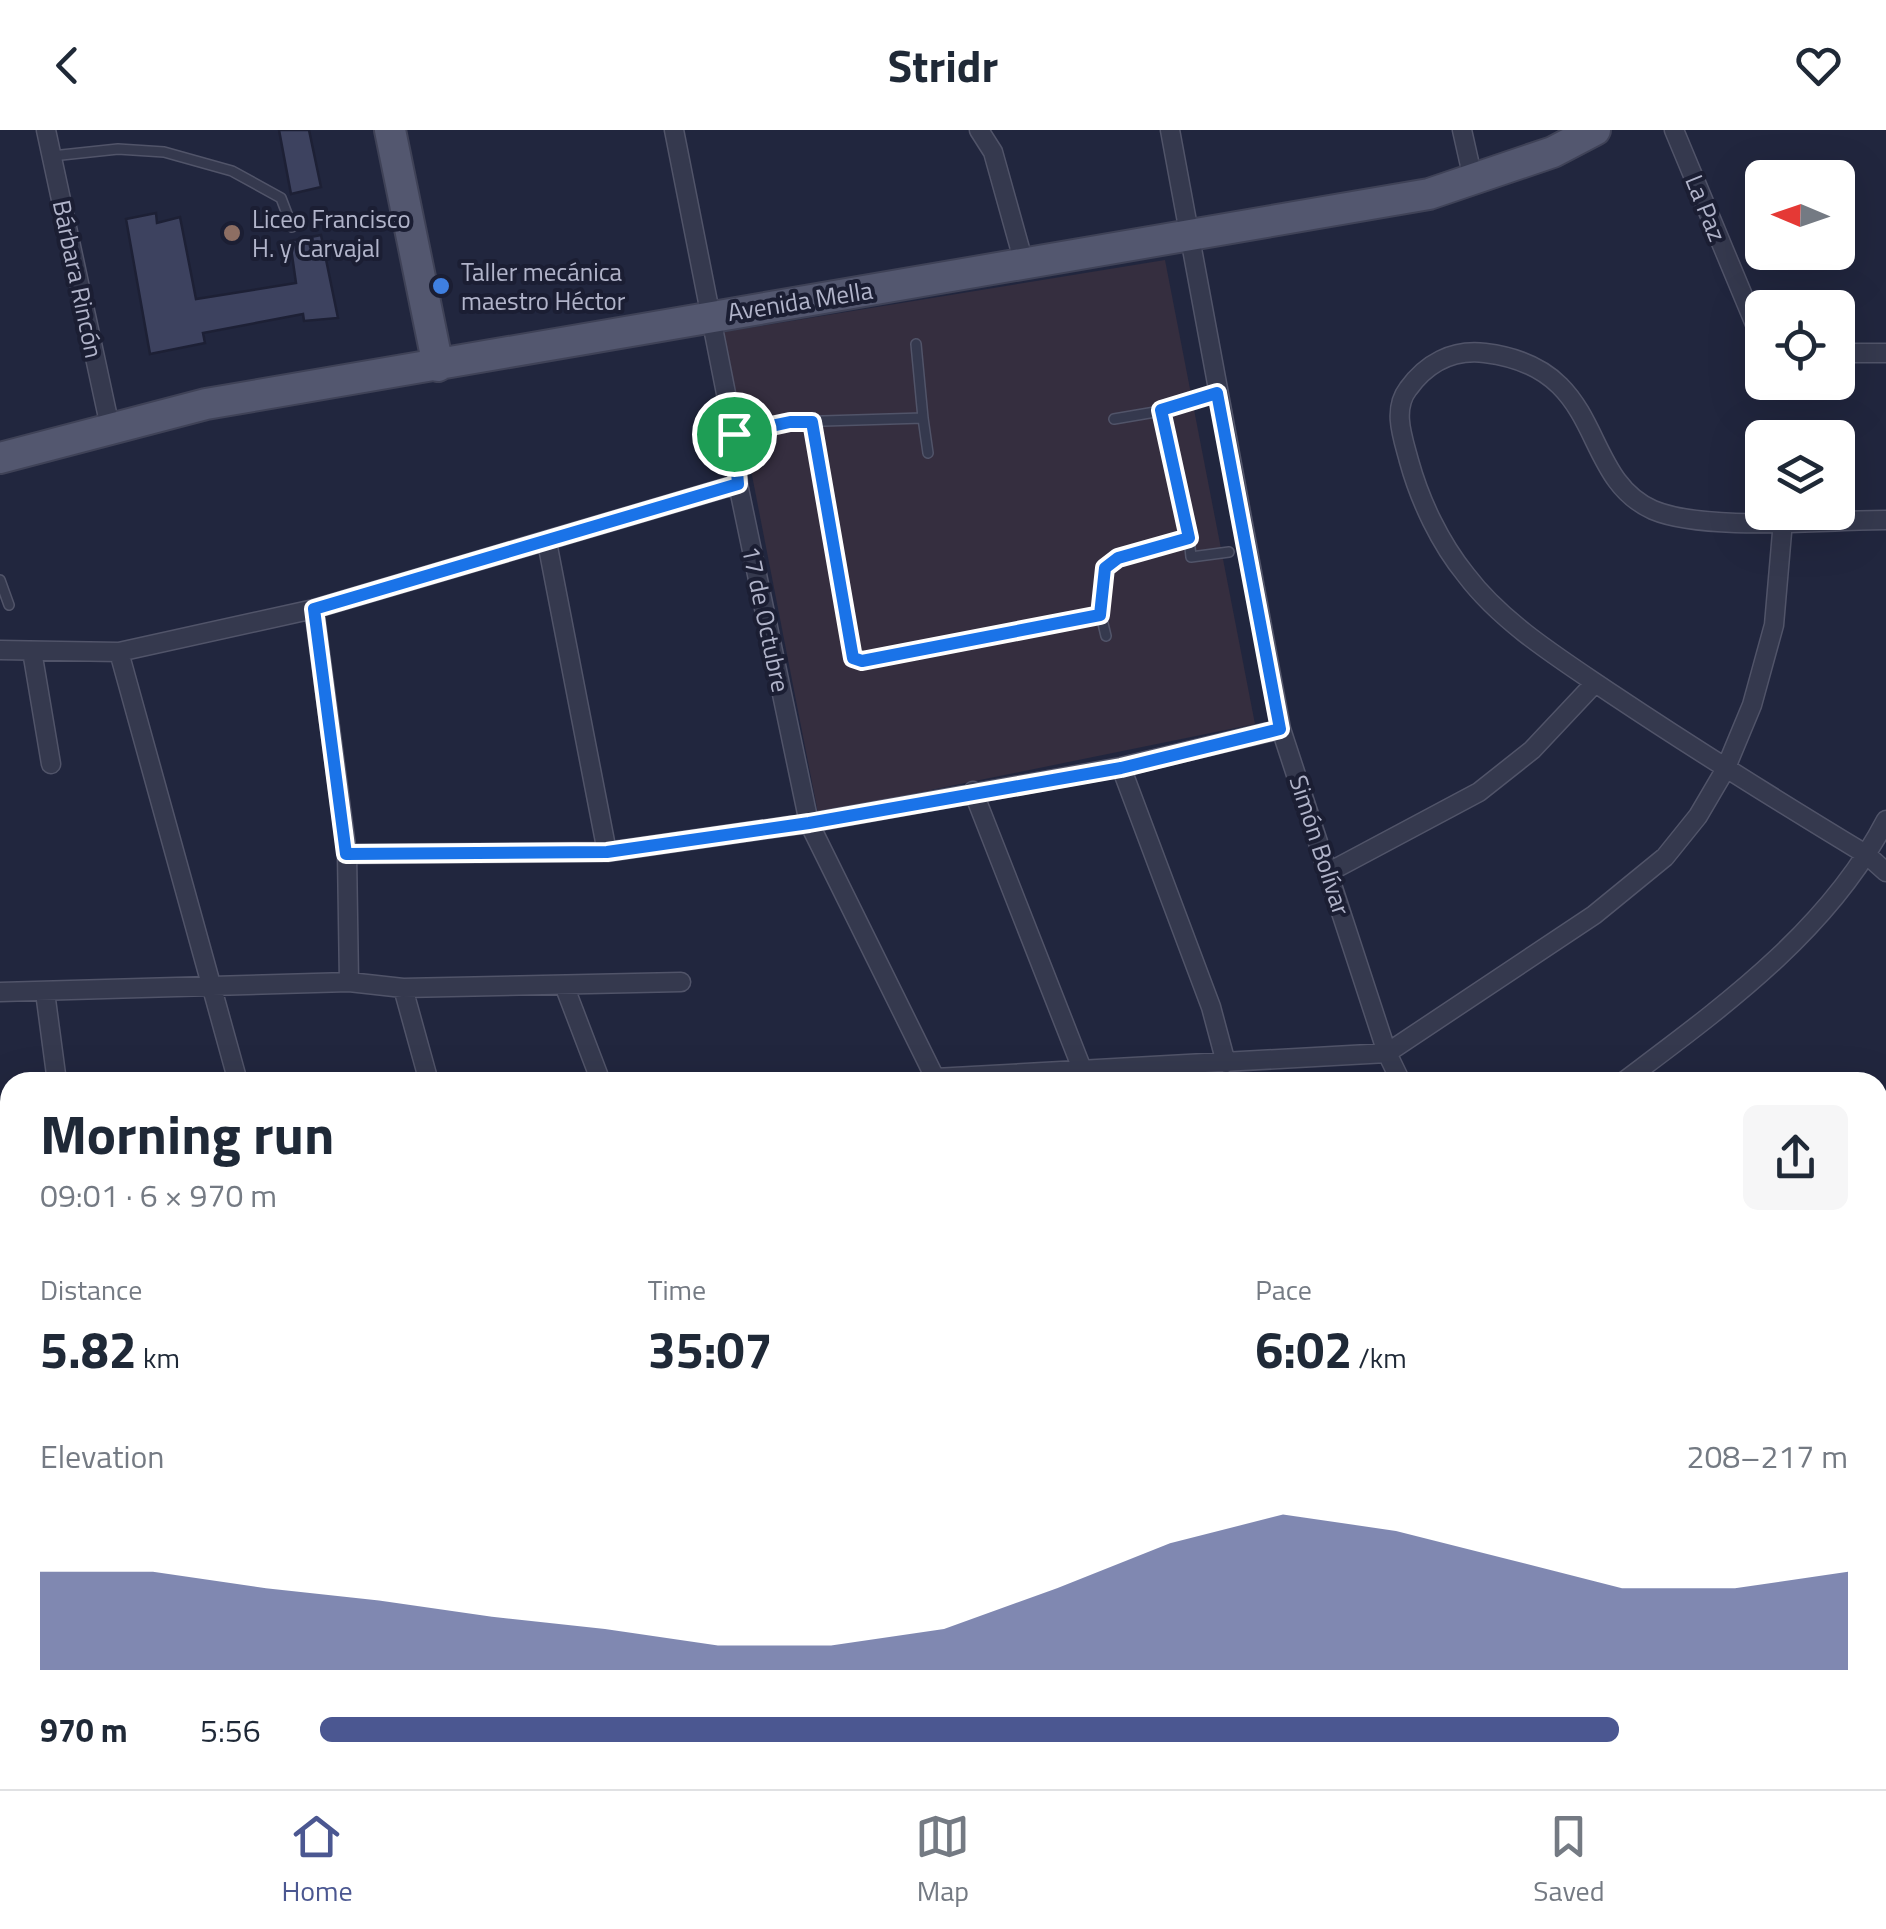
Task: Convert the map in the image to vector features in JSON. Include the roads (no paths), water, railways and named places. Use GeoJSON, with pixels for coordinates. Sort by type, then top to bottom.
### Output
{"type":"FeatureCollection","features":[{"type":"Feature","properties":{"kind":"main road"},"geometry":{"type":"LineString","coordinates":[[390,130],[438,366]]}},
{"type":"Feature","properties":{"kind":"main road","name":"Avenida Mella"},"geometry":{"type":"LineString","coordinates":[[0,458],[206,404],[438,366],[710,314],[1429,194],[1552,152],[1595,130]]}},
{"type":"Feature","properties":{"kind":"street","name":"Bárbara Rincón"},"geometry":{"type":"LineString","coordinates":[[46,130],[110,428]]}},
{"type":"Feature","properties":{"kind":"street","name":"17 de Octubre"},"geometry":{"type":"LineString","coordinates":[[674,130],[734,434],[738,484],[809,823],[932,1072]]}},
{"type":"Feature","properties":{"kind":"street"},"geometry":{"type":"LineString","coordinates":[[979,130],[993,152],[1024,263]]}},
{"type":"Feature","properties":{"kind":"street","name":"Simón Bolívar"},"geometry":{"type":"LineString","coordinates":[[1170,130],[1280,729],[1396,1072]]}},
{"type":"Feature","properties":{"kind":"street"},"geometry":{"type":"LineString","coordinates":[[1462,130],[1473,179]]}},
{"type":"Feature","properties":{"kind":"street","name":"La Paz"},"geometry":{"type":"LineString","coordinates":[[1674,130],[1745,300]]}},
{"type":"Feature","properties":{"kind":"street"},"geometry":{"type":"LineString","coordinates":[[1745,520],[1694,520],[1654,510],[1629,495],[1610,468],[1585,416],[1552,375],[1484,353],[1453,355],[1422,368],[1402,397],[1399,424],[1418,495],[1464,574],[1497,610],[1595,683],[1725,770],[1867,856],[1886,872]]}},
{"type":"Feature","properties":{"kind":"street"},"geometry":{"type":"LineString","coordinates":[[1855,353],[1886,353]]}},
{"type":"Feature","properties":{"kind":"street"},"geometry":{"type":"LineString","coordinates":[[0,650],[119,652],[314,609],[738,484]]}},
{"type":"Feature","properties":{"kind":"street"},"geometry":{"type":"LineString","coordinates":[[1855,520],[1886,520]]}},
{"type":"Feature","properties":{"kind":"street"},"geometry":{"type":"LineString","coordinates":[[1042,1072],[1387,1053],[1594,915],[1665,856],[1698,816],[1725,770],[1752,705],[1774,625],[1782,530]]}},
{"type":"Feature","properties":{"kind":"street"},"geometry":{"type":"LineString","coordinates":[[548,542],[607,852]]}},
{"type":"Feature","properties":{"kind":"street"},"geometry":{"type":"LineString","coordinates":[[314,609],[346,854],[349,982]]}},
{"type":"Feature","properties":{"kind":"street"},"geometry":{"type":"LineString","coordinates":[[32,651],[51,764]]}},
{"type":"Feature","properties":{"kind":"street"},"geometry":{"type":"LineString","coordinates":[[119,652],[235,1072]]}},
{"type":"Feature","properties":{"kind":"street"},"geometry":{"type":"LineString","coordinates":[[1330,872],[1479,792],[1532,750],[1595,683]]}},
{"type":"Feature","properties":{"kind":"street"},"geometry":{"type":"LineString","coordinates":[[346,854],[607,852],[809,823],[973,791],[1121,768],[1280,729]]}},
{"type":"Feature","properties":{"kind":"street"},"geometry":{"type":"LineString","coordinates":[[1121,768],[1211,1007],[1226,1064]]}},
{"type":"Feature","properties":{"kind":"street"},"geometry":{"type":"LineString","coordinates":[[973,791],[1082,1069]]}},
{"type":"Feature","properties":{"kind":"street"},"geometry":{"type":"LineString","coordinates":[[1636,1072],[1756,982],[1867,856],[1886,820]]}},
{"type":"Feature","properties":{"kind":"street"},"geometry":{"type":"LineString","coordinates":[[0,992],[349,982],[403,988],[682,982]]}},
{"type":"Feature","properties":{"kind":"street"},"geometry":{"type":"LineString","coordinates":[[564,984],[597,1072]]}},
{"type":"Feature","properties":{"kind":"street"},"geometry":{"type":"LineString","coordinates":[[403,988],[426,1072]]}},
{"type":"Feature","properties":{"kind":"street"},"geometry":{"type":"LineString","coordinates":[[45,992],[56,1072]]}},
{"type":"Feature","properties":{"kind":"lane"},"geometry":{"type":"LineString","coordinates":[[52,156],[118,149],[164,152],[215,166],[281,198],[292,226]]}},
{"type":"Feature","properties":{"kind":"lane"},"geometry":{"type":"LineString","coordinates":[[916,344],[928,453]]}},
{"type":"Feature","properties":{"kind":"lane"},"geometry":{"type":"LineString","coordinates":[[1114,419],[1217,393]]}},
{"type":"Feature","properties":{"kind":"lane"},"geometry":{"type":"LineString","coordinates":[[1161,410],[1192,557],[1229,552]]}},
{"type":"Feature","properties":{"kind":"lane"},"geometry":{"type":"LineString","coordinates":[[734,434],[790,422],[923,418]]}},
{"type":"Feature","properties":{"kind":"lane"},"geometry":{"type":"LineString","coordinates":[[812,422],[853,658],[862,661],[1100,615]]}},
{"type":"Feature","properties":{"kind":"lane"},"geometry":{"type":"LineString","coordinates":[[1106,636],[1100,615],[1105,568],[1118,558],[1189,538]]}},
{"type":"Feature","properties":{"kind":"lane"},"geometry":{"type":"LineString","coordinates":[[0,580],[9,605]]}},
{"type":"Feature","properties":{"kind":"place","name":"Liceo Francisco H. y Carvajal"},"geometry":{"type":"Point","coordinates":[232,233]}},
{"type":"Feature","properties":{"kind":"place","name":"Taller mecánica maestro Héctor"},"geometry":{"type":"Point","coordinates":[441,286]}}]}
